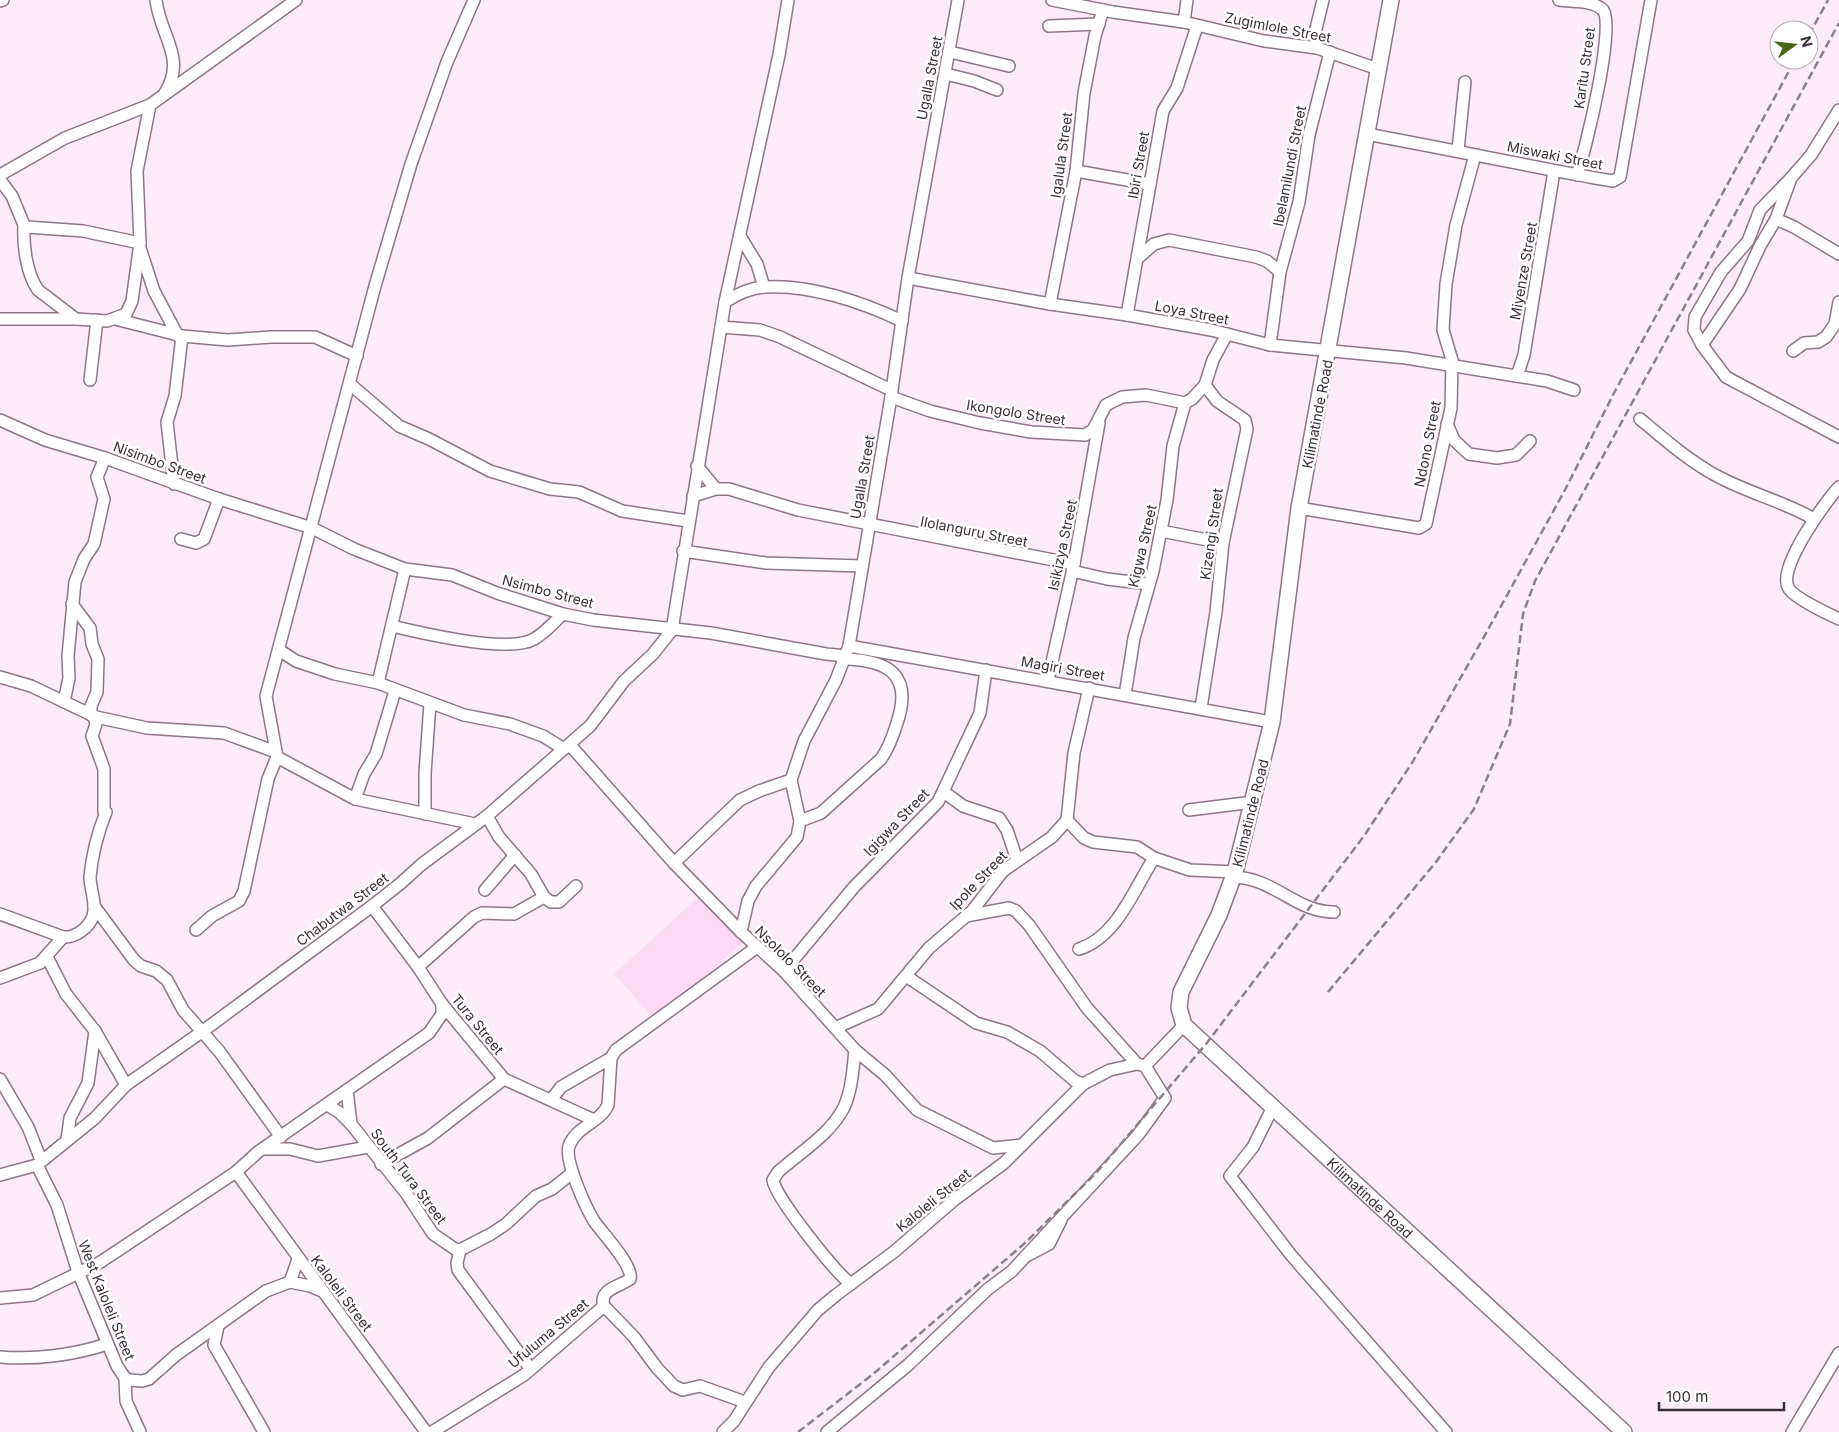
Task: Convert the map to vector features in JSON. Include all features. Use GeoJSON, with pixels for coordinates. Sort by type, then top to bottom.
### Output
{"type":"FeatureCollection","features":[{"type":"Feature","properties":{"kind":"main road","name":"Kilimatinde Road"},"geometry":{"type":"LineString","coordinates":[[1391,0],[1299,508],[1272,722],[1234,874],[1219,915],[1181,992],[1179,1008],[1184,1025],[1624,1432]]}},
{"type":"Feature","properties":{"kind":"street"},"geometry":{"type":"LineString","coordinates":[[156,0],[160,20],[175,60],[172,83],[163,96]]}},
{"type":"Feature","properties":{"kind":"street"},"geometry":{"type":"LineString","coordinates":[[0,175],[65,138],[150,105],[296,0]]}},
{"type":"Feature","properties":{"kind":"street"},"geometry":{"type":"LineString","coordinates":[[196,930],[212,916],[238,901],[244,891],[266,787],[277,755],[266,696],[357,356],[425,122],[447,62],[474,0]]}},
{"type":"Feature","properties":{"kind":"street"},"geometry":{"type":"LineString","coordinates":[[672,630],[683,551],[721,327],[756,152],[779,55],[788,0]]}},
{"type":"Feature","properties":{"kind":"street","name":"Ugalla Street"},"geometry":{"type":"LineString","coordinates":[[791,780],[804,741],[827,700],[846,654],[891,393],[908,278],[958,0]]}},
{"type":"Feature","properties":{"kind":"street","name":"Zugimlole Street"},"geometry":{"type":"LineString","coordinates":[[1052,0],[1184,22],[1264,41],[1316,48],[1378,69]]}},
{"type":"Feature","properties":{"kind":"street"},"geometry":{"type":"LineString","coordinates":[[1184,22],[1187,0]]}},
{"type":"Feature","properties":{"kind":"street"},"geometry":{"type":"LineString","coordinates":[[1316,48],[1315,33],[1323,0]]}},
{"type":"Feature","properties":{"kind":"street","name":"Karitu Street"},"geometry":{"type":"LineString","coordinates":[[1559,0],[1590,2],[1598,6],[1605,13],[1604,53],[1589,138],[1577,175]]}},
{"type":"Feature","properties":{"kind":"street","name":"Miswaki Street"},"geometry":{"type":"LineString","coordinates":[[1366,134],[1613,181],[1620,177],[1651,0]]}},
{"type":"Feature","properties":{"kind":"street","name":"Igalula Street"},"geometry":{"type":"LineString","coordinates":[[1050,304],[1076,171],[1084,93],[1103,10]]}},
{"type":"Feature","properties":{"kind":"street"},"geometry":{"type":"LineString","coordinates":[[1049,26],[1099,24]]}},
{"type":"Feature","properties":{"kind":"street","name":"Ibiri Street"},"geometry":{"type":"LineString","coordinates":[[1127,315],[1139,257],[1163,111],[1177,88],[1197,26]]}},
{"type":"Feature","properties":{"kind":"street"},"geometry":{"type":"LineString","coordinates":[[950,52],[1009,66]]}},
{"type":"Feature","properties":{"kind":"street","name":"Ibelamilundi Street"},"geometry":{"type":"LineString","coordinates":[[1270,345],[1280,272],[1299,202],[1309,135],[1330,52]]}},
{"type":"Feature","properties":{"kind":"street"},"geometry":{"type":"LineString","coordinates":[[946,74],[974,81],[997,90]]}},
{"type":"Feature","properties":{"kind":"street"},"geometry":{"type":"LineString","coordinates":[[1458,150],[1465,82]]}},
{"type":"Feature","properties":{"kind":"street"},"geometry":{"type":"LineString","coordinates":[[115,320],[126,314],[129,309],[140,245],[137,171],[150,105]]}},
{"type":"Feature","properties":{"kind":"street"},"geometry":{"type":"LineString","coordinates":[[1839,110],[1810,155],[1760,210],[1748,240],[1720,272],[1695,317],[1694,330],[1702,345],[1726,376],[1839,437]]}},
{"type":"Feature","properties":{"kind":"street","name":"Ndono Street"},"geometry":{"type":"LineString","coordinates":[[1299,508],[1423,527],[1428,517],[1452,402],[1452,360],[1443,330],[1446,284],[1456,225],[1475,155]]}},
{"type":"Feature","properties":{"kind":"street"},"geometry":{"type":"LineString","coordinates":[[1076,171],[1150,184]]}},
{"type":"Feature","properties":{"kind":"street","name":"Miyenze Street"},"geometry":{"type":"LineString","coordinates":[[1518,376],[1524,355],[1554,171]]}},
{"type":"Feature","properties":{"kind":"street"},"geometry":{"type":"LineString","coordinates":[[1702,345],[1740,289],[1760,246],[1776,219],[1791,178]]}},
{"type":"Feature","properties":{"kind":"street"},"geometry":{"type":"LineString","coordinates":[[0,180],[12,196],[24,224],[24,237],[34,284],[46,296],[76,319]]}},
{"type":"Feature","properties":{"kind":"street"},"geometry":{"type":"LineString","coordinates":[[1776,219],[1794,227],[1837,252]]}},
{"type":"Feature","properties":{"kind":"street"},"geometry":{"type":"LineString","coordinates":[[24,224],[82,231],[140,245]]}},
{"type":"Feature","properties":{"kind":"street"},"geometry":{"type":"LineString","coordinates":[[740,236],[757,264],[764,286]]}},
{"type":"Feature","properties":{"kind":"street"},"geometry":{"type":"LineString","coordinates":[[1139,257],[1154,244],[1169,240],[1256,257],[1267,261],[1280,272]]}},
{"type":"Feature","properties":{"kind":"street"},"geometry":{"type":"LineString","coordinates":[[140,245],[154,291],[180,336],[178,379],[167,422],[174,484]]}},
{"type":"Feature","properties":{"kind":"street","name":"Loya Street"},"geometry":{"type":"LineString","coordinates":[[908,278],[1050,304],[1127,315],[1227,334],[1270,345],[1406,358],[1518,376],[1561,385],[1574,390]]}},
{"type":"Feature","properties":{"kind":"street"},"geometry":{"type":"LineString","coordinates":[[726,302],[747,290],[764,286],[830,295],[857,302],[902,321]]}},
{"type":"Feature","properties":{"kind":"street"},"geometry":{"type":"LineString","coordinates":[[1793,351],[1804,343],[1818,342],[1826,337],[1836,324],[1839,302]]}},
{"type":"Feature","properties":{"kind":"street"},"geometry":{"type":"LineString","coordinates":[[0,319],[115,320],[180,336],[228,340],[271,337],[315,337],[357,356]]}},
{"type":"Feature","properties":{"kind":"street"},"geometry":{"type":"LineString","coordinates":[[90,380],[97,320]]}},
{"type":"Feature","properties":{"kind":"street"},"geometry":{"type":"LineString","coordinates":[[721,327],[760,330],[780,337],[891,393]]}},
{"type":"Feature","properties":{"kind":"street"},"geometry":{"type":"LineString","coordinates":[[1185,403],[1192,399],[1205,385],[1213,360],[1227,334]]}},
{"type":"Feature","properties":{"kind":"street"},"geometry":{"type":"LineString","coordinates":[[350,384],[399,426],[429,438],[490,471],[550,489],[579,492],[622,511],[688,521]]}},
{"type":"Feature","properties":{"kind":"street","name":"Kizengi Street"},"geometry":{"type":"LineString","coordinates":[[1201,708],[1216,612],[1222,543],[1248,429],[1245,420],[1217,401],[1205,385]]}},
{"type":"Feature","properties":{"kind":"street","name":"Ikongolo Street"},"geometry":{"type":"LineString","coordinates":[[891,393],[930,411],[980,423],[1031,432],[1074,436],[1085,436],[1094,430],[1106,405],[1122,397],[1146,396],[1185,403]]}},
{"type":"Feature","properties":{"kind":"street","name":"Kigwa Street"},"geometry":{"type":"LineString","coordinates":[[1125,695],[1132,646],[1150,584],[1161,531],[1173,446],[1185,403]]}},
{"type":"Feature","properties":{"kind":"street","name":"Isikizya Street"},"geometry":{"type":"LineString","coordinates":[[1048,680],[1073,568],[1099,436],[1100,415]]}},
{"type":"Feature","properties":{"kind":"street"},"geometry":{"type":"LineString","coordinates":[[1640,419],[1693,461],[1716,476],[1792,506],[1814,519]]}},
{"type":"Feature","properties":{"kind":"street","name":"Nisimbo Street"},"geometry":{"type":"LineString","coordinates":[[0,420],[45,440],[105,458],[219,500],[312,528]]}},
{"type":"Feature","properties":{"kind":"street"},"geometry":{"type":"LineString","coordinates":[[1447,424],[1454,440],[1469,454],[1497,458],[1516,455],[1530,441]]}},
{"type":"Feature","properties":{"kind":"street"},"geometry":{"type":"LineString","coordinates":[[64,702],[69,678],[72,604],[75,582],[84,559],[94,544],[104,499],[97,477],[105,458]]}},
{"type":"Feature","properties":{"kind":"street"},"geometry":{"type":"LineString","coordinates":[[692,496],[716,489],[697,466]]}},
{"type":"Feature","properties":{"kind":"street"},"geometry":{"type":"LineString","coordinates":[[1839,487],[1814,519],[1788,568],[1787,586],[1809,604],[1839,619]]}},
{"type":"Feature","properties":{"kind":"street","name":"Ilolanguru Street"},"geometry":{"type":"LineString","coordinates":[[716,489],[746,492],[798,510],[1073,568],[1107,579],[1150,584]]}},
{"type":"Feature","properties":{"kind":"street"},"geometry":{"type":"LineString","coordinates":[[181,539],[196,543],[204,539],[219,500]]}},
{"type":"Feature","properties":{"kind":"street","name":"Nsimbo Street"},"geometry":{"type":"LineString","coordinates":[[312,528],[405,569],[444,573],[497,593],[563,614],[672,630],[711,633],[826,654],[846,654]]}},
{"type":"Feature","properties":{"kind":"street"},"geometry":{"type":"LineString","coordinates":[[1161,531],[1222,543]]}},
{"type":"Feature","properties":{"kind":"street"},"geometry":{"type":"LineString","coordinates":[[683,551],[745,561],[862,566]]}},
{"type":"Feature","properties":{"kind":"street"},"geometry":{"type":"LineString","coordinates":[[378,684],[405,569]]}},
{"type":"Feature","properties":{"kind":"street"},"geometry":{"type":"LineString","coordinates":[[0,914],[63,937],[72,936],[85,928],[93,917],[94,906],[90,879],[98,836],[105,812],[104,769],[92,736],[96,724],[92,706],[98,687],[96,679],[98,659],[92,644],[90,628],[72,604]]}},
{"type":"Feature","properties":{"kind":"street"},"geometry":{"type":"LineString","coordinates":[[392,626],[445,637],[520,643],[533,640],[563,614]]}},
{"type":"Feature","properties":{"kind":"street","name":"Chabutwa Street"},"geometry":{"type":"LineString","coordinates":[[0,1175],[39,1162],[95,1118],[126,1085],[203,1031],[372,906],[402,883],[422,864],[487,816],[590,726],[624,681],[653,654],[672,630]]}},
{"type":"Feature","properties":{"kind":"street","name":"Nsololo Street"},"geometry":{"type":"LineString","coordinates":[[279,650],[305,664],[335,674],[378,684],[464,715],[510,724],[567,747],[674,863],[741,932],[784,971],[855,1050],[885,1075],[917,1110],[950,1129],[993,1148],[1022,1145]]}},
{"type":"Feature","properties":{"kind":"street"},"geometry":{"type":"LineString","coordinates":[[800,821],[821,813],[881,759],[887,750],[902,708],[902,690],[889,668],[873,661],[846,654]]}},
{"type":"Feature","properties":{"kind":"street","name":"Magiri Street"},"geometry":{"type":"LineString","coordinates":[[846,654],[986,670],[1272,722]]}},
{"type":"Feature","properties":{"kind":"street","name":"Igigwa Street"},"geometry":{"type":"LineString","coordinates":[[784,971],[854,887],[933,809],[944,792],[980,713],[986,670]]}},
{"type":"Feature","properties":{"kind":"street"},"geometry":{"type":"LineString","coordinates":[[0,677],[31,686],[93,715],[147,728],[224,733],[277,755],[356,800],[475,824]]}},
{"type":"Feature","properties":{"kind":"street"},"geometry":{"type":"LineString","coordinates":[[1090,688],[1074,753],[1067,820],[1084,838],[1137,847],[1154,858],[1190,870],[1234,874],[1262,881],[1308,908],[1321,912],[1334,912]]}},
{"type":"Feature","properties":{"kind":"street"},"geometry":{"type":"LineString","coordinates":[[356,800],[364,774],[376,754],[395,691]]}},
{"type":"Feature","properties":{"kind":"street"},"geometry":{"type":"LineString","coordinates":[[425,814],[425,773],[430,704]]}},
{"type":"Feature","properties":{"kind":"street"},"geometry":{"type":"LineString","coordinates":[[674,863],[740,800],[759,790],[791,780],[800,821],[796,837],[756,886],[748,901],[741,932]]}},
{"type":"Feature","properties":{"kind":"street"},"geometry":{"type":"LineString","coordinates":[[944,792],[963,806],[999,818],[1007,830],[1017,860]]}},
{"type":"Feature","properties":{"kind":"street"},"geometry":{"type":"LineString","coordinates":[[1189,810],[1253,802]]}},
{"type":"Feature","properties":{"kind":"street"},"geometry":{"type":"LineString","coordinates":[[487,816],[499,836],[531,874],[544,897],[551,902],[559,902],[576,886]]}},
{"type":"Feature","properties":{"kind":"street","name":"Ipole Street"},"geometry":{"type":"LineString","coordinates":[[835,1028],[878,1008],[929,948],[983,898],[1003,871],[1052,836],[1067,820]]}},
{"type":"Feature","properties":{"kind":"street"},"geometry":{"type":"LineString","coordinates":[[485,890],[515,855]]}},
{"type":"Feature","properties":{"kind":"street"},"geometry":{"type":"LineString","coordinates":[[1079,949],[1096,941],[1120,915],[1154,858]]}},
{"type":"Feature","properties":{"kind":"street"},"geometry":{"type":"LineString","coordinates":[[418,967],[474,917],[482,914],[514,914],[544,897]]}},
{"type":"Feature","properties":{"kind":"street"},"geometry":{"type":"LineString","coordinates":[[94,906],[134,960],[141,966],[156,971],[166,980],[183,1010],[203,1031],[281,1138]]}},
{"type":"Feature","properties":{"kind":"street","name":"Tura Street"},"geometry":{"type":"LineString","coordinates":[[372,906],[418,967],[442,1004],[504,1079],[594,1120]]}},
{"type":"Feature","properties":{"kind":"street"},"geometry":{"type":"LineString","coordinates":[[827,1432],[908,1365],[1025,1257],[1061,1215],[1138,1135],[1165,1098],[1141,1065],[1087,1008],[1029,925],[1016,911],[1009,908],[965,916]]}},
{"type":"Feature","properties":{"kind":"street"},"geometry":{"type":"LineString","coordinates":[[41,930],[49,955],[74,1007],[95,1031],[126,1085]]}},
{"type":"Feature","properties":{"kind":"street"},"geometry":{"type":"LineString","coordinates":[[0,978],[33,966],[49,955],[63,937]]}},
{"type":"Feature","properties":{"kind":"street"},"geometry":{"type":"LineString","coordinates":[[551,1100],[561,1087],[611,1058],[628,1040],[757,947]]}},
{"type":"Feature","properties":{"kind":"street"},"geometry":{"type":"LineString","coordinates":[[906,976],[976,1023],[1006,1032],[1040,1051],[1075,1081],[1083,1084]]}},
{"type":"Feature","properties":{"kind":"street"},"geometry":{"type":"LineString","coordinates":[[0,1298],[34,1295],[119,1250],[236,1172],[262,1149],[281,1138],[429,1033],[442,1014],[442,1004]]}},
{"type":"Feature","properties":{"kind":"street"},"geometry":{"type":"LineString","coordinates":[[1141,1065],[1184,1025]]}},
{"type":"Feature","properties":{"kind":"street"},"geometry":{"type":"LineString","coordinates":[[67,1140],[70,1118],[88,1083],[95,1031]]}},
{"type":"Feature","properties":{"kind":"street"},"geometry":{"type":"LineString","coordinates":[[851,1284],[841,1277],[818,1248],[778,1194],[773,1180],[778,1172],[839,1116],[845,1106],[855,1050]]}},
{"type":"Feature","properties":{"kind":"street","name":"Ufuluma Street"},"geometry":{"type":"LineString","coordinates":[[432,1432],[524,1375],[604,1306],[603,1299],[607,1292],[628,1280],[631,1273],[594,1220],[572,1173],[568,1147],[574,1136],[601,1116],[608,1105],[611,1058]]}},
{"type":"Feature","properties":{"kind":"street","name":"Kaloleli Street"},"geometry":{"type":"LineString","coordinates":[[724,1432],[734,1421],[769,1367],[818,1310],[895,1251],[954,1200],[1004,1163],[1083,1084],[1110,1070],[1141,1065]]}},
{"type":"Feature","properties":{"kind":"street"},"geometry":{"type":"LineString","coordinates":[[381,1164],[428,1138],[504,1079]]}},
{"type":"Feature","properties":{"kind":"street","name":"West Kaloleli Street"},"geometry":{"type":"LineString","coordinates":[[2,1085],[28,1127],[39,1162],[57,1205],[78,1272],[107,1344],[125,1378],[142,1381],[149,1379],[194,1342],[266,1291],[290,1282]]}},
{"type":"Feature","properties":{"kind":"street","name":"South Tura Street"},"geometry":{"type":"LineString","coordinates":[[347,1090],[351,1124],[406,1193],[433,1234],[455,1250],[460,1250]]}},
{"type":"Feature","properties":{"kind":"street"},"geometry":{"type":"LineString","coordinates":[[327,1105],[339,1112],[351,1124]]}},
{"type":"Feature","properties":{"kind":"street"},"geometry":{"type":"LineString","coordinates":[[1273,1107],[1253,1147],[1230,1176],[1290,1255],[1446,1432]]}},
{"type":"Feature","properties":{"kind":"street"},"geometry":{"type":"LineString","coordinates":[[262,1149],[290,1149],[318,1156],[368,1146]]}},
{"type":"Feature","properties":{"kind":"street","name":"Kaloleli Street"},"geometry":{"type":"LineString","coordinates":[[236,1172],[426,1432]]}},
{"type":"Feature","properties":{"kind":"street"},"geometry":{"type":"LineString","coordinates":[[530,1368],[458,1270],[457,1263],[460,1250],[506,1224],[536,1196],[552,1189],[572,1173]]}},
{"type":"Feature","properties":{"kind":"street"},"geometry":{"type":"LineString","coordinates":[[298,1259],[290,1282],[310,1286],[322,1291]]}},
{"type":"Feature","properties":{"kind":"street"},"geometry":{"type":"LineString","coordinates":[[604,1306],[634,1337],[657,1368],[674,1386],[684,1390],[700,1386],[745,1402]]}},
{"type":"Feature","properties":{"kind":"street"},"geometry":{"type":"LineString","coordinates":[[218,1326],[214,1345],[264,1432]]}},
{"type":"Feature","properties":{"kind":"street"},"geometry":{"type":"LineString","coordinates":[[194,1342],[214,1345]]}},
{"type":"Feature","properties":{"kind":"street"},"geometry":{"type":"LineString","coordinates":[[0,1357],[16,1358],[57,1355],[107,1344]]}},
{"type":"Feature","properties":{"kind":"street"},"geometry":{"type":"LineString","coordinates":[[1792,1432],[1839,1353]]}},
{"type":"Feature","properties":{"kind":"street"},"geometry":{"type":"LineString","coordinates":[[125,1378],[126,1401],[140,1432]]}},
{"type":"Feature","properties":{"kind":"shaded area"},"geometry":{"type":"Polygon","coordinates":[[[702,894],[744,941],[656,1021],[614,974],[702,894]]]}},
{"type":"Feature","properties":{"kind":"railway"},"geometry":{"type":"LineString","coordinates":[[1817,20],[1828,0]]}},
{"type":"Feature","properties":{"kind":"railway"},"geometry":{"type":"LineString","coordinates":[[1328,992],[1436,862],[1474,809],[1510,724],[1523,614],[1535,581],[1839,23]]}},
{"type":"Feature","properties":{"kind":"railway"},"geometry":{"type":"LineString","coordinates":[[798,1432],[872,1375],[1025,1243],[1096,1173],[1206,1044],[1364,836],[1412,763],[1485,635],[1565,490],[1614,393],[1790,70]]}}]}
